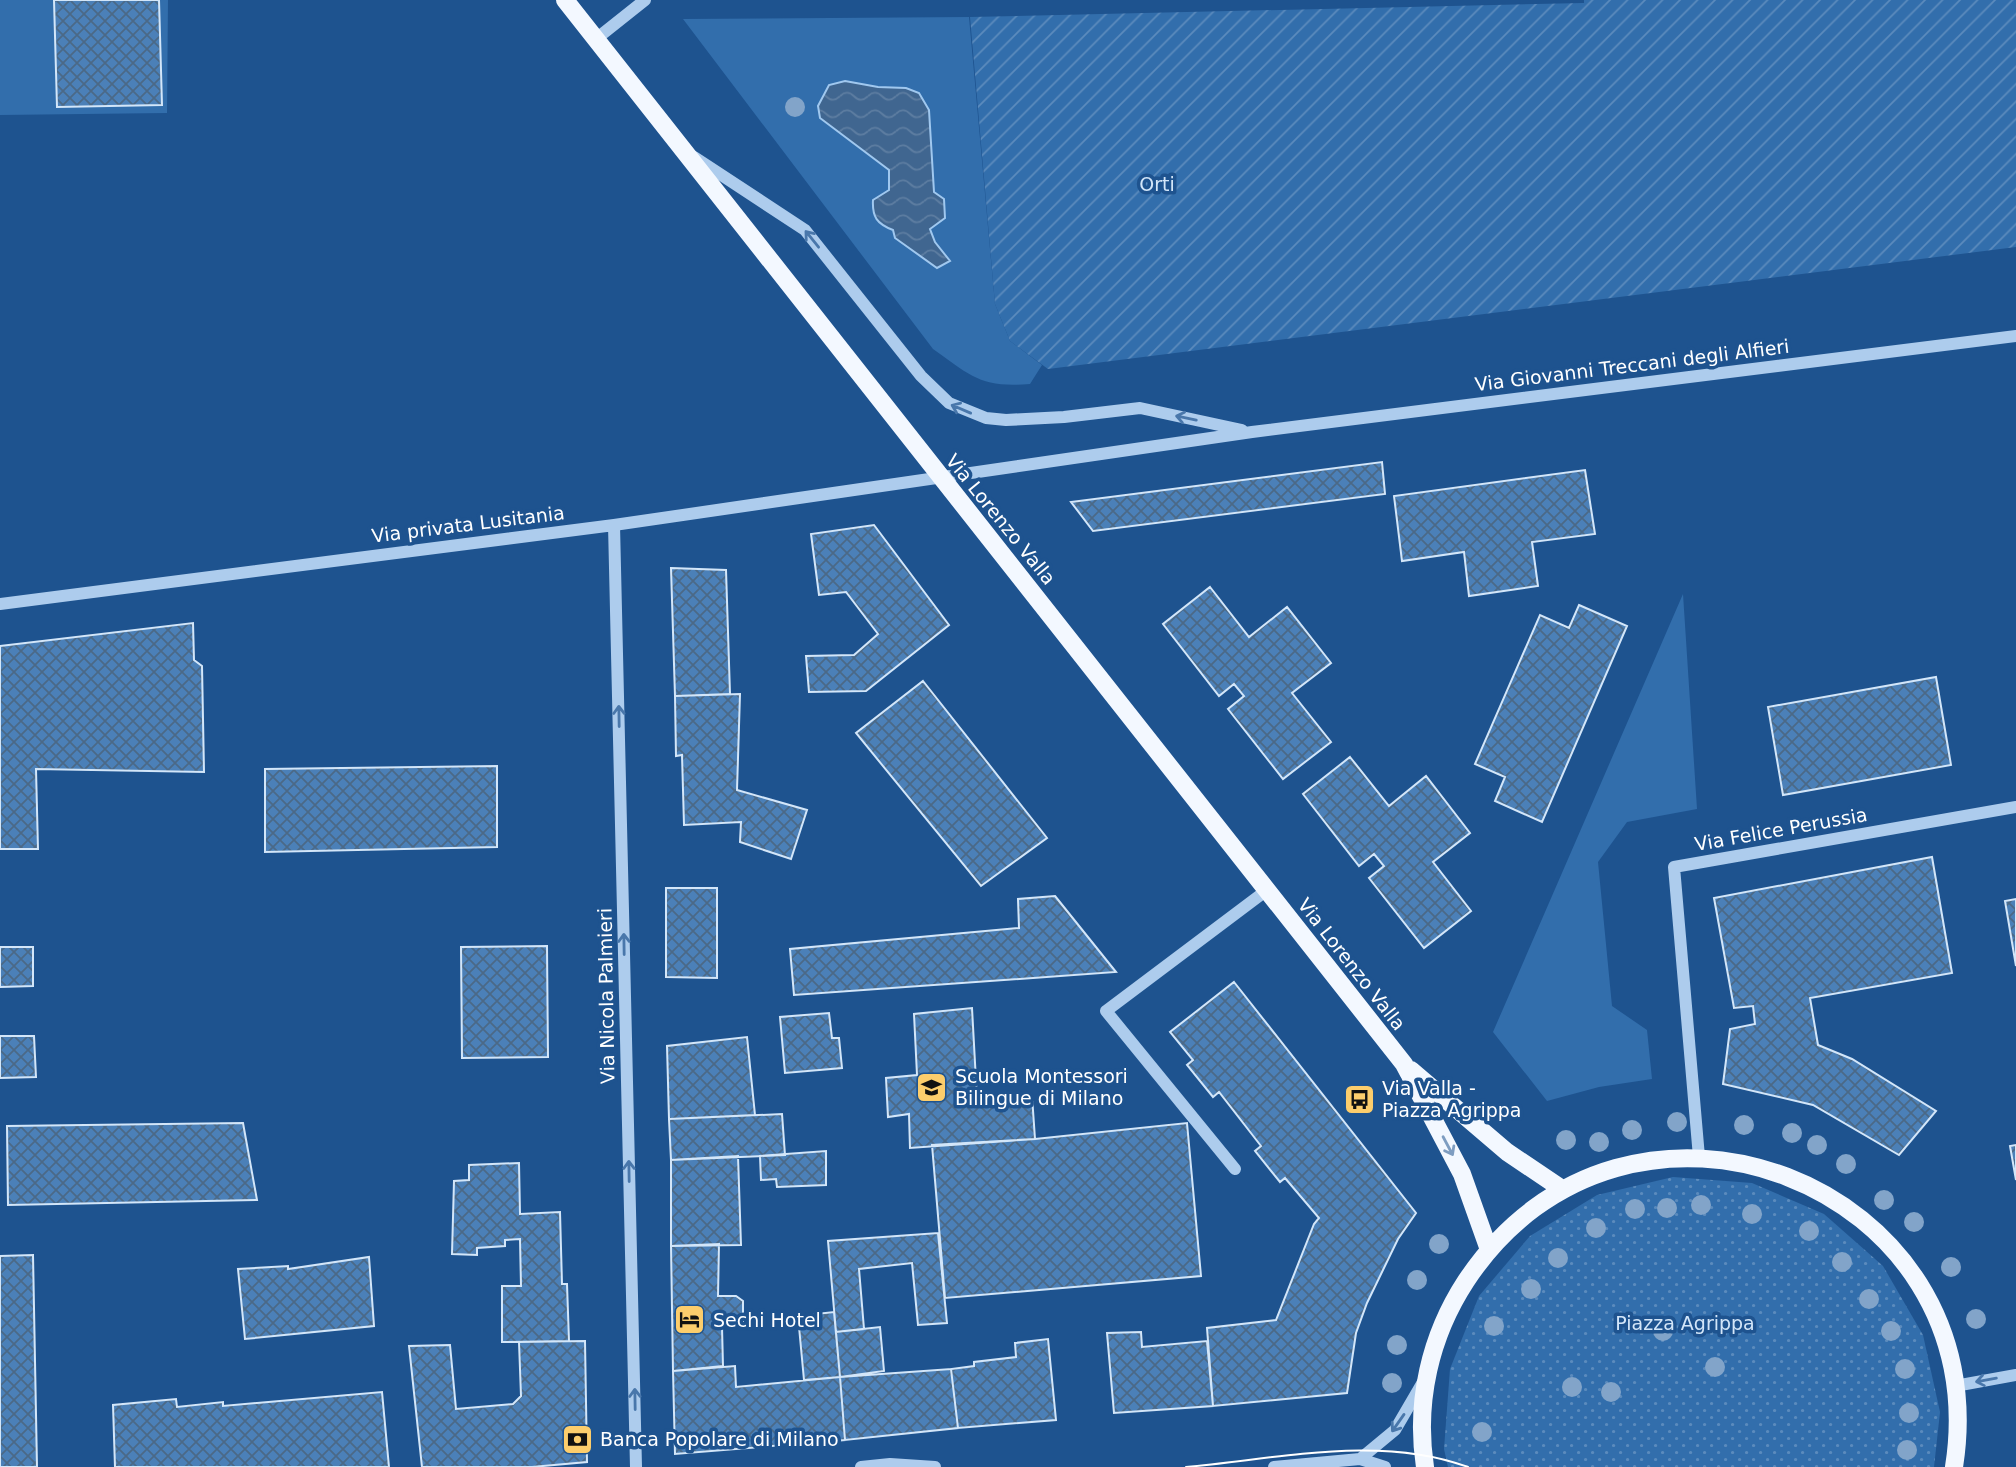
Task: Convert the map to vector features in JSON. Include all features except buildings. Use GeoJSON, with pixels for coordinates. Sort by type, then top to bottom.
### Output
{"type":"FeatureCollection","features":[{"type":"Feature","properties":{"kind":"main road","name":"Via Lorenzo Valla"},"geometry":{"type":"LineString","coordinates":[[565,0],[1404,1064],[1462,1174],[1488,1247]]}},
{"type":"Feature","properties":{"kind":"main road","name":"Via Lorenzo Valla"},"geometry":{"type":"LineString","coordinates":[[1404,1064],[1507,1152],[1562,1189]]}},
{"type":"Feature","properties":{"kind":"main road"},"geometry":{"type":"LineString","coordinates":[[1424,1467],[1421,1416],[1425,1378],[1448,1308],[1488,1247],[1528,1211],[1562,1189],[1615,1168],[1647,1160],[1699,1157],[1730,1160],[1795,1178],[1852,1212],[1878,1234],[1900,1259],[1930,1306],[1947,1348],[1955,1386],[1958,1447],[1954,1467]]}},
{"type":"Feature","properties":{"kind":"street"},"geometry":{"type":"LineString","coordinates":[[596,39],[645,0]]}},
{"type":"Feature","properties":{"kind":"street","name":"Via Giovanni Treccani degli Alfieri"},"geometry":{"type":"LineString","coordinates":[[684,150],[805,230],[920,376],[949,403],[986,418],[1006,419],[1054,418],[1140,408],[1252,432]]}},
{"type":"Feature","properties":{"kind":"street","name":"Via Giovanni Treccani degli Alfieri"},"geometry":{"type":"LineString","coordinates":[[940,477],[1252,432],[2016,336]]}},
{"type":"Feature","properties":{"kind":"street","name":"Via privata Lusitania"},"geometry":{"type":"LineString","coordinates":[[0,604],[614,525],[940,477]]}},
{"type":"Feature","properties":{"kind":"street","name":"Via Nicola Palmieri"},"geometry":{"type":"LineString","coordinates":[[614,525],[636,1467]]}},
{"type":"Feature","properties":{"kind":"street","name":"Via Felice Perussia"},"geometry":{"type":"LineString","coordinates":[[1699,1157],[1674,867],[2016,807]]}},
{"type":"Feature","properties":{"kind":"street"},"geometry":{"type":"LineString","coordinates":[[1235,1169],[1106,1011],[1267,890]]}},
{"type":"Feature","properties":{"kind":"street"},"geometry":{"type":"LineString","coordinates":[[1955,1386],[2016,1375]]}},
{"type":"Feature","properties":{"kind":"street"},"geometry":{"type":"LineString","coordinates":[[1360,1459],[1395,1430],[1425,1378]]}},
{"type":"Feature","properties":{"kind":"street"},"geometry":{"type":"LineString","coordinates":[[1274,1467],[1360,1459],[1385,1467]]}},
{"type":"Feature","properties":{"kind":"street"},"geometry":{"type":"LineString","coordinates":[[861,1467],[890,1464],[935,1467]]}},
{"type":"Feature","properties":{"kind":"green space"},"geometry":{"type":"Polygon","coordinates":[[[0,0],[168,0],[167,113],[0,115],[0,0]]]}},
{"type":"Feature","properties":{"kind":"green space","name":"Orti"},"geometry":{"type":"Polygon","coordinates":[[[1584,0],[2016,0],[2016,247],[1048,369],[1010,341],[995,304],[970,17],[1584,3],[1584,0]]]}},
{"type":"Feature","properties":{"kind":"green space"},"geometry":{"type":"Polygon","coordinates":[[[969,17],[995,304],[1010,341],[1042,365],[1030,384],[988,382],[967,373],[933,349],[683,19],[969,17]]]}},
{"type":"Feature","properties":{"kind":"green space"},"geometry":{"type":"Polygon","coordinates":[[[1683,594],[1697,809],[1627,822],[1598,862],[1612,1006],[1647,1030],[1652,1079],[1599,1087],[1547,1101],[1493,1032],[1683,594]]]}},
{"type":"Feature","properties":{"kind":"green space","name":"Piazza Agrippa"},"geometry":{"type":"Polygon","coordinates":[[[1673,1177],[1752,1183],[1824,1214],[1883,1266],[1923,1335],[1940,1412],[1934,1467],[1448,1467],[1444,1449],[1450,1369],[1479,1296],[1530,1236],[1597,1195],[1673,1177]]]}},
{"type":"Feature","properties":{"kind":"water"},"geometry":{"type":"Polygon","coordinates":[[[845,81],[878,87],[906,88],[919,93],[929,110],[934,192],[944,199],[945,218],[930,229],[935,242],[950,261],[937,268],[895,238],[893,230],[879,222],[873,211],[873,200],[889,190],[889,170],[820,118],[818,106],[829,85],[845,81]]]}},
{"type":"Feature","properties":{"kind":"tram line"},"geometry":{"type":"LineString","coordinates":[[1186,1467],[1364,1450],[1434,1457],[1468,1467]]}},
{"type":"Feature","properties":{"kind":"place","name":"Scuola Montessori Bilingue di Milano"},"geometry":{"type":"Point","coordinates":[932,1087]}},
{"type":"Feature","properties":{"kind":"place","name":"Via Valla - Piazza Agrippa"},"geometry":{"type":"Point","coordinates":[1359,1099]}},
{"type":"Feature","properties":{"kind":"place","name":"Sechi Hotel"},"geometry":{"type":"Point","coordinates":[690,1320]}},
{"type":"Feature","properties":{"kind":"place","name":"Banca Popolare di Milano"},"geometry":{"type":"Point","coordinates":[577,1439]}}]}
